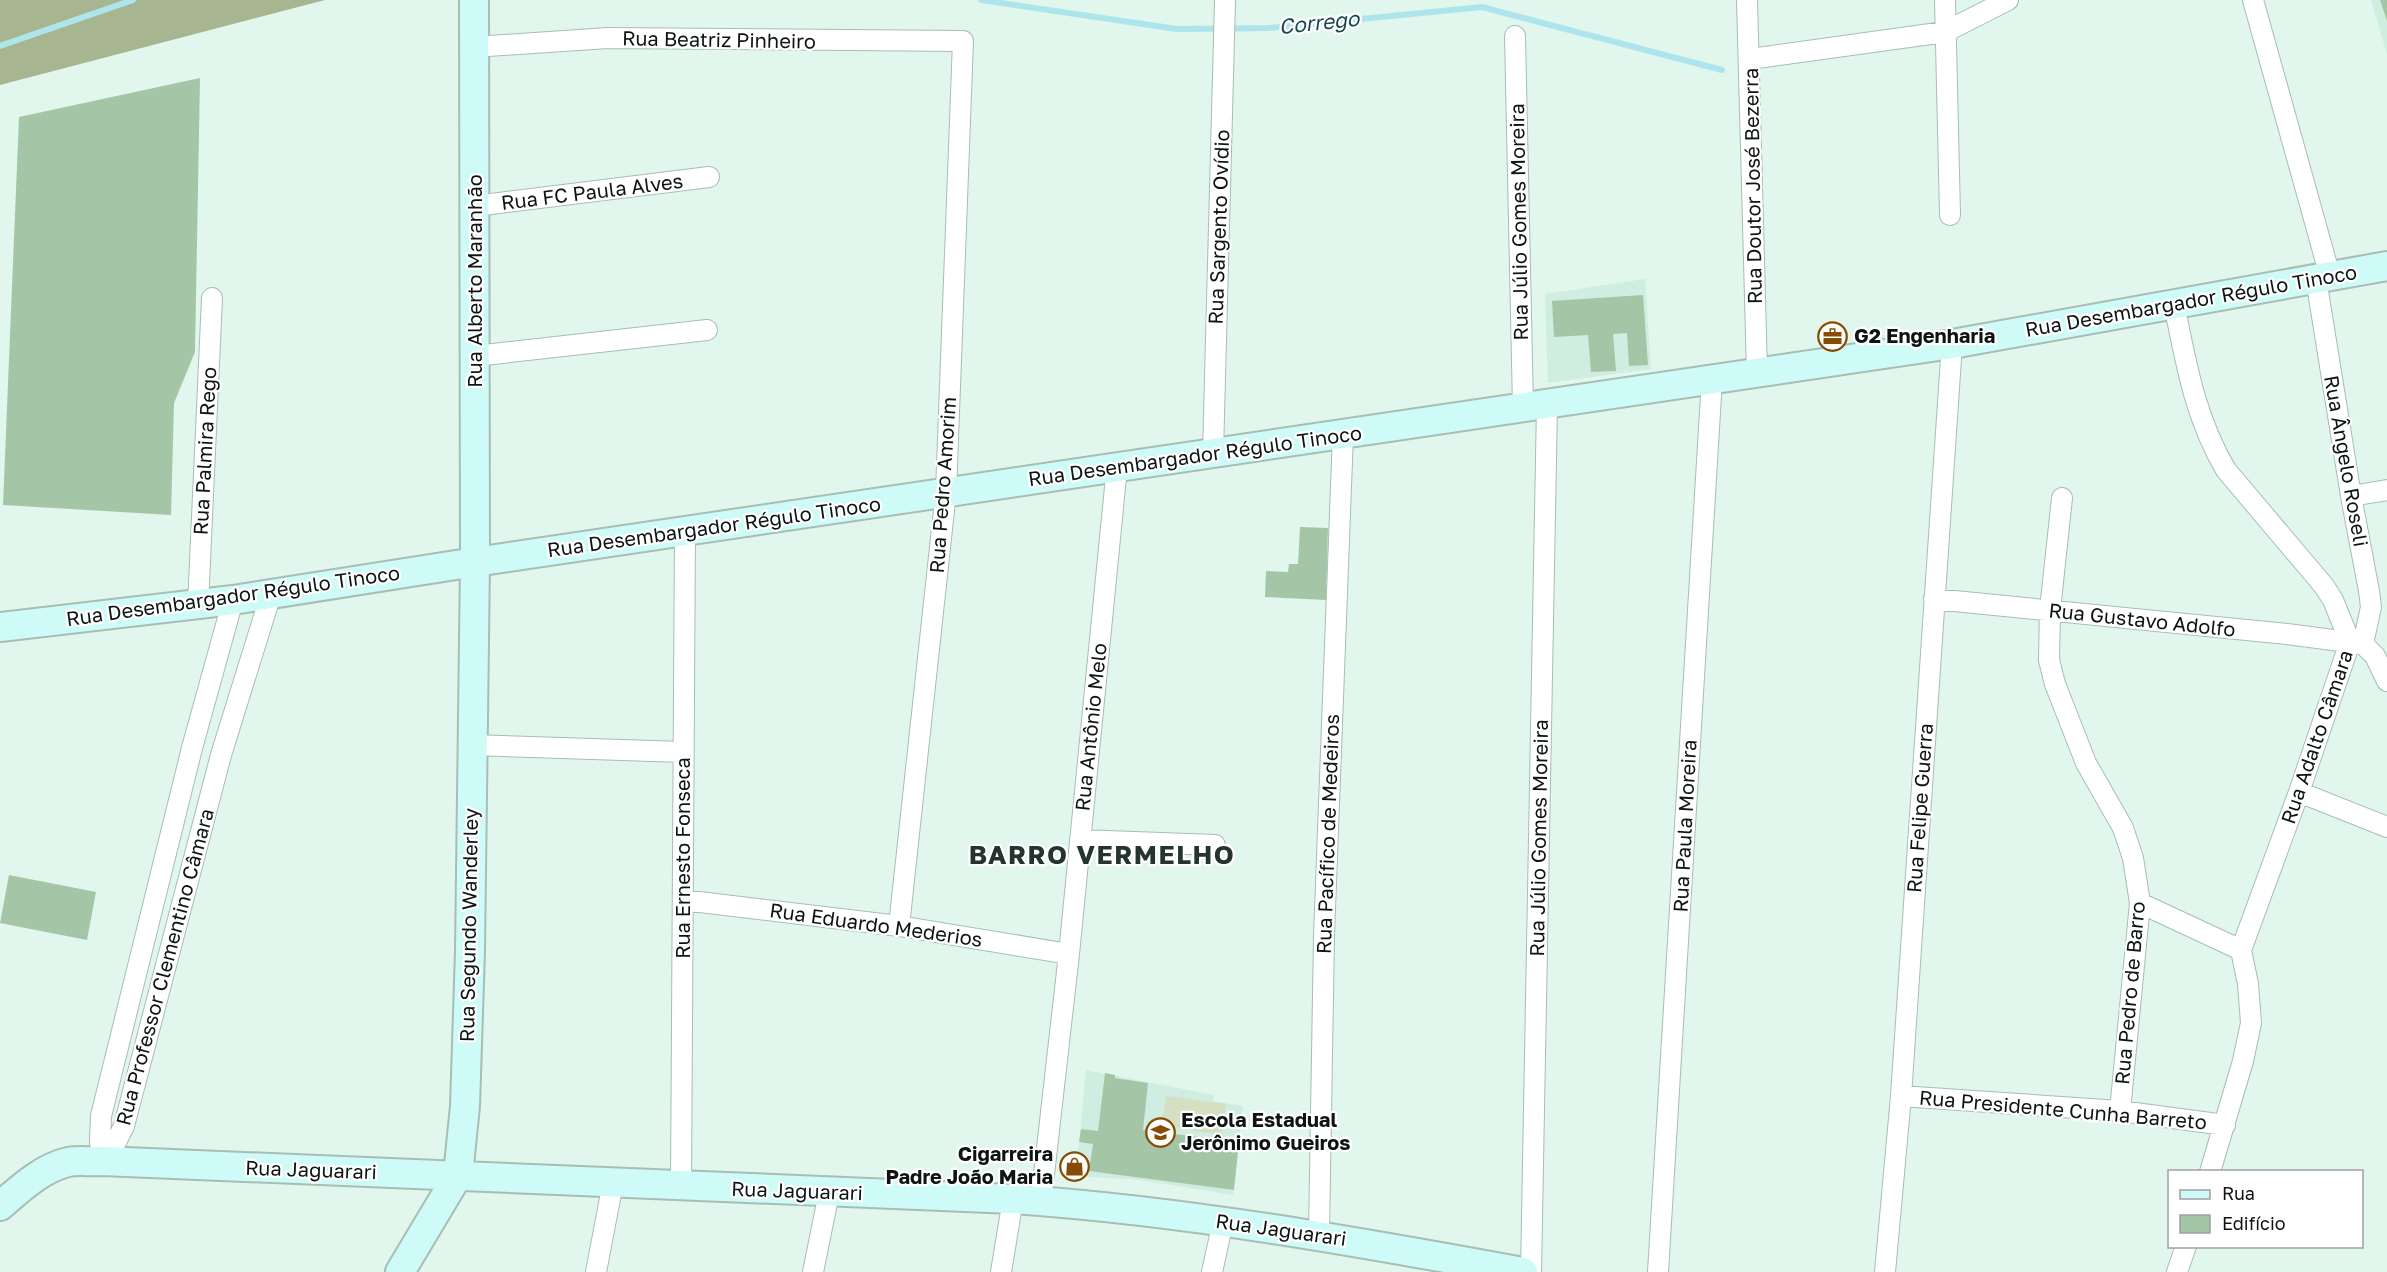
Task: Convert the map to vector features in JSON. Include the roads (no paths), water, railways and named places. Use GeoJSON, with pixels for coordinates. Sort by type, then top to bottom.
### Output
{"type":"FeatureCollection","features":[{"type":"Feature","properties":{"kind":"street","name":"Rua Alberto Maranhão"},"geometry":{"type":"LineString","coordinates":[[474,0],[475,562]]}},
{"type":"Feature","properties":{"kind":"street","name":"Rua Doutor José Bezerra"},"geometry":{"type":"LineString","coordinates":[[1747,0],[1757,372]]}},
{"type":"Feature","properties":{"kind":"street"},"geometry":{"type":"LineString","coordinates":[[1945,0],[1950,215]]}},
{"type":"Feature","properties":{"kind":"street"},"geometry":{"type":"LineString","coordinates":[[1750,59],[1945,32],[2008,0]]}},
{"type":"Feature","properties":{"kind":"street","name":"Rua Ângelo Roseli"},"geometry":{"type":"LineString","coordinates":[[2253,0],[2323,278],[2350,496],[2371,607],[2357,643]]}},
{"type":"Feature","properties":{"kind":"street","name":"Rua Sargento Ovídio"},"geometry":{"type":"LineString","coordinates":[[1213,453],[1225,5]]}},
{"type":"Feature","properties":{"kind":"street","name":"Rua Júlio Gomes Moreira"},"geometry":{"type":"LineString","coordinates":[[1515,36],[1535,405],[1531,1272]]}},
{"type":"Feature","properties":{"kind":"street","name":"Rua Beatriz Pinheiro"},"geometry":{"type":"LineString","coordinates":[[474,47],[608,38],[963,41]]}},
{"type":"Feature","properties":{"kind":"street","name":"Rua Pedro Amorim"},"geometry":{"type":"LineString","coordinates":[[899,926],[946,492],[963,41]]}},
{"type":"Feature","properties":{"kind":"street","name":"Rua FC Paula Alves"},"geometry":{"type":"LineString","coordinates":[[475,206],[709,177]]}},
{"type":"Feature","properties":{"kind":"street","name":"Rua Desembargador Régulo Tinoco"},"geometry":{"type":"LineString","coordinates":[[0,627],[233,600],[475,562],[1952,344],[2387,266]]}},
{"type":"Feature","properties":{"kind":"street","name":"Rua Palmira Rego"},"geometry":{"type":"LineString","coordinates":[[198,605],[212,298]]}},
{"type":"Feature","properties":{"kind":"street","name":"Rua Adalto Câmara"},"geometry":{"type":"LineString","coordinates":[[2174,304],[2194,400],[2214,449],[2226,470],[2324,586],[2357,643],[2241,950]]}},
{"type":"Feature","properties":{"kind":"street"},"geometry":{"type":"LineString","coordinates":[[475,356],[707,330]]}},
{"type":"Feature","properties":{"kind":"street","name":"Rua Felipe Guerra"},"geometry":{"type":"LineString","coordinates":[[1885,1272],[1901,1096],[1952,344]]}},
{"type":"Feature","properties":{"kind":"street","name":"Rua Paula Moreira"},"geometry":{"type":"LineString","coordinates":[[1658,1272],[1712,379]]}},
{"type":"Feature","properties":{"kind":"street","name":"Rua Pacífico de Medeiros"},"geometry":{"type":"LineString","coordinates":[[1319,1234],[1324,936],[1343,434]]}},
{"type":"Feature","properties":{"kind":"street","name":"Rua Antônio Melo"},"geometry":{"type":"LineString","coordinates":[[1001,1272],[1027,1200],[1069,954],[1117,467]]}},
{"type":"Feature","properties":{"kind":"street"},"geometry":{"type":"LineString","coordinates":[[2350,496],[2387,490]]}},
{"type":"Feature","properties":{"kind":"street","name":"Rua Pedro de Barro"},"geometry":{"type":"LineString","coordinates":[[2062,498],[2050,610],[2049,660],[2055,684],[2086,763],[2123,828],[2137,873],[2140,903],[2120,1111]]}},
{"type":"Feature","properties":{"kind":"street","name":"Rua Ernesto Fonseca"},"geometry":{"type":"LineString","coordinates":[[681,1186],[686,531]]}},
{"type":"Feature","properties":{"kind":"street","name":"Rua Segundo Wanderley"},"geometry":{"type":"LineString","coordinates":[[400,1272],[458,1175],[465,1106],[469,987],[475,562]]}},
{"type":"Feature","properties":{"kind":"street","name":"Rua Professor Clementino Câmara"},"geometry":{"type":"LineString","coordinates":[[102,1161],[124,1126],[221,755],[271,594]]}},
{"type":"Feature","properties":{"kind":"street","name":"Rua Gustavo Adolfo"},"geometry":{"type":"LineString","coordinates":[[1934,599],[2357,643]]}},
{"type":"Feature","properties":{"kind":"street","name":"Rua Professor Clementino Câmara"},"geometry":{"type":"LineString","coordinates":[[102,1161],[101,1116],[192,748],[233,600]]}},
{"type":"Feature","properties":{"kind":"street"},"geometry":{"type":"LineString","coordinates":[[2357,643],[2375,656],[2387,681]]}},
{"type":"Feature","properties":{"kind":"street"},"geometry":{"type":"LineString","coordinates":[[472,745],[683,752]]}},
{"type":"Feature","properties":{"kind":"street"},"geometry":{"type":"LineString","coordinates":[[192,748],[221,755]]}},
{"type":"Feature","properties":{"kind":"street"},"geometry":{"type":"LineString","coordinates":[[2299,792],[2387,827]]}},
{"type":"Feature","properties":{"kind":"street"},"geometry":{"type":"LineString","coordinates":[[1080,840],[1215,845]]}},
{"type":"Feature","properties":{"kind":"street","name":"Rua Eduardo Mederios"},"geometry":{"type":"LineString","coordinates":[[683,900],[899,926],[1069,954]]}},
{"type":"Feature","properties":{"kind":"street"},"geometry":{"type":"LineString","coordinates":[[2140,903],[2241,950],[2248,984],[2250,1023],[2243,1061],[2211,1170]]}},
{"type":"Feature","properties":{"kind":"street"},"geometry":{"type":"LineString","coordinates":[[136,976],[162,983]]}},
{"type":"Feature","properties":{"kind":"street","name":"Rua Presidente Cunha Barreto"},"geometry":{"type":"LineString","coordinates":[[1901,1096],[2120,1111],[2225,1125]]}},
{"type":"Feature","properties":{"kind":"street","name":"Rua Jaguarari"},"geometry":{"type":"LineString","coordinates":[[0,1206],[47,1170],[68,1162],[102,1161],[458,1175],[1027,1200],[1319,1234],[1523,1272]]}},
{"type":"Feature","properties":{"kind":"street"},"geometry":{"type":"LineString","coordinates":[[596,1272],[613,1183]]}},
{"type":"Feature","properties":{"kind":"street"},"geometry":{"type":"LineString","coordinates":[[813,1272],[829,1193]]}},
{"type":"Feature","properties":{"kind":"street"},"geometry":{"type":"LineString","coordinates":[[1212,1272],[1223,1222]]}},
{"type":"Feature","properties":{"kind":"street"},"geometry":{"type":"LineString","coordinates":[[2178,1272],[2185,1248]]}},
{"type":"Feature","properties":{"kind":"waterway","name":"Corrego"},"geometry":{"type":"LineString","coordinates":[[0,46],[133,0]]}},
{"type":"Feature","properties":{"kind":"waterway","name":"Corrego"},"geometry":{"type":"LineString","coordinates":[[981,0],[1177,29],[1269,28],[1482,7],[1722,70]]}},
{"type":"Feature","properties":{"kind":"place","name":"G2 Engenharia"},"geometry":{"type":"Point","coordinates":[1833,336]}},
{"type":"Feature","properties":{"kind":"place","name":"Escola Estadual Jerônimo Gueiros"},"geometry":{"type":"Point","coordinates":[1160,1132]}},
{"type":"Feature","properties":{"kind":"place","name":"Cigarreira Padre João Maria"},"geometry":{"type":"Point","coordinates":[1074,1166]}},
{"type":"Feature","properties":{"kind":"district","name":"BARRO VERMELHO"},"geometry":{"type":"Point","coordinates":[1102,855]}}]}
